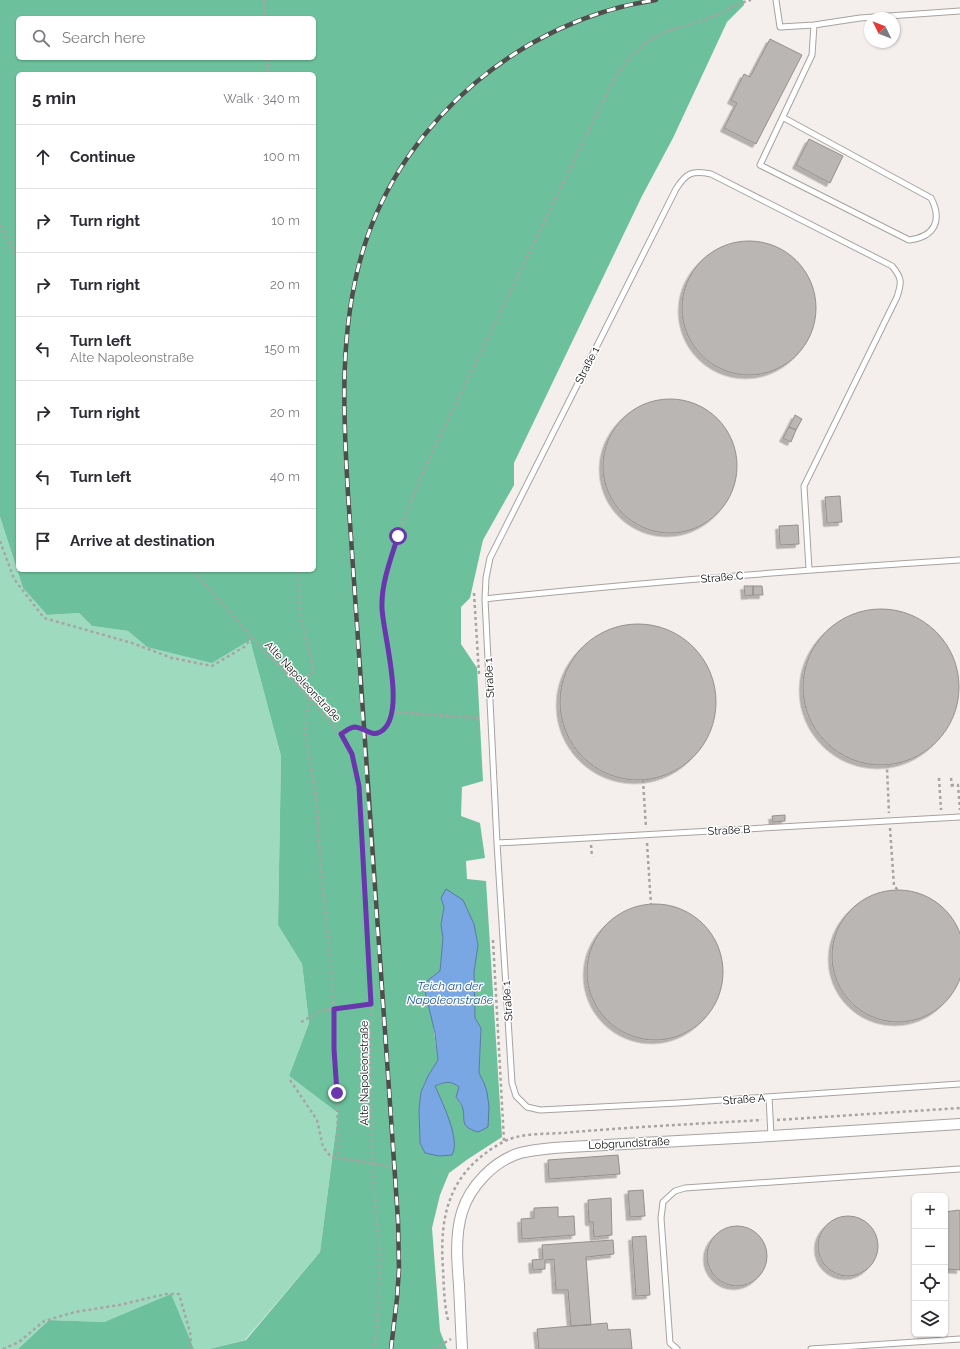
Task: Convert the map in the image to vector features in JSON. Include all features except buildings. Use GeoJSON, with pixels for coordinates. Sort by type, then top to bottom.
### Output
{"type":"FeatureCollection","features":[{"type":"Feature","properties":{"kind":"street","name":"Lobgrundstraße"},"geometry":{"type":"LineString","coordinates":[[462,1349],[458,1269],[459,1223],[462,1211],[475,1187],[493,1168],[505,1160],[537,1149],[960,1124]]}},
{"type":"Feature","properties":{"kind":"lane"},"geometry":{"type":"LineString","coordinates":[[776,0],[780,27],[814,25],[860,18],[960,11]]}},
{"type":"Feature","properties":{"kind":"lane"},"geometry":{"type":"LineString","coordinates":[[784,118],[931,198],[935,204],[937,214],[937,222],[934,228],[926,235],[917,239],[908,240],[760,165],[784,118],[812,55],[814,25]]}},
{"type":"Feature","properties":{"kind":"lane","name":"Straße 1"},"geometry":{"type":"LineString","coordinates":[[527,1107],[516,1096],[512,1083],[497,843],[485,599],[486,578],[490,558],[494,550],[676,189],[683,179],[689,174],[699,172],[711,174],[892,266],[899,275],[901,286],[897,297],[804,486],[810,569]]}},
{"type":"Feature","properties":{"kind":"lane","name":"Straße C"},"geometry":{"type":"LineString","coordinates":[[485,599],[557,591],[810,569],[960,560]]}},
{"type":"Feature","properties":{"kind":"lane","name":"Straße B"},"geometry":{"type":"LineString","coordinates":[[497,843],[960,817]]}},
{"type":"Feature","properties":{"kind":"lane","name":"Straße A"},"geometry":{"type":"LineString","coordinates":[[527,1107],[540,1110],[678,1103],[960,1084]]}},
{"type":"Feature","properties":{"kind":"lane"},"geometry":{"type":"LineString","coordinates":[[769,1097],[771,1136]]}},
{"type":"Feature","properties":{"kind":"lane"},"geometry":{"type":"LineString","coordinates":[[677,1349],[670,1343],[660,1218],[663,1202],[675,1191],[685,1188],[960,1169]]}},
{"type":"Feature","properties":{"kind":"lane"},"geometry":{"type":"LineString","coordinates":[[811,1349],[960,1339],[960,1346]]}},
{"type":"Feature","properties":{"kind":"path"},"geometry":{"type":"LineString","coordinates":[[264,0],[265,16]]}},
{"type":"Feature","properties":{"kind":"path"},"geometry":{"type":"LineString","coordinates":[[341,734],[349,728],[354,727],[374,734],[382,732],[387,727],[392,712],[394,698],[382,607],[387,569],[398,536],[416,490],[445,425],[614,79],[625,62],[638,48],[649,41],[675,28],[711,18],[735,5],[751,0]]}},
{"type":"Feature","properties":{"kind":"path"},"geometry":{"type":"LineString","coordinates":[[267,60],[268,72]]}},
{"type":"Feature","properties":{"kind":"path"},"geometry":{"type":"LineString","coordinates":[[0,225],[16,254]]}},
{"type":"Feature","properties":{"kind":"path"},"geometry":{"type":"LineString","coordinates":[[0,541],[14,579],[44,618],[132,643],[172,658],[212,666],[244,646],[252,638]]}},
{"type":"Feature","properties":{"kind":"path","name":"Alte Napoleonstraße"},"geometry":{"type":"LineString","coordinates":[[195,572],[252,638],[297,684],[341,734],[352,754],[359,786],[371,1004],[372,1163],[380,1258],[377,1328],[374,1349]]}},
{"type":"Feature","properties":{"kind":"path"},"geometry":{"type":"LineString","coordinates":[[297,684],[314,671],[300,614],[298,572]]}},
{"type":"Feature","properties":{"kind":"path"},"geometry":{"type":"LineString","coordinates":[[309,697],[305,732],[316,797],[321,868],[328,931],[334,1009],[338,1158]]}},
{"type":"Feature","properties":{"kind":"path"},"geometry":{"type":"LineString","coordinates":[[392,712],[481,718]]}},
{"type":"Feature","properties":{"kind":"path"},"geometry":{"type":"LineString","coordinates":[[888,764],[886,768],[889,811]]}},
{"type":"Feature","properties":{"kind":"path"},"geometry":{"type":"LineString","coordinates":[[939,778],[941,813]]}},
{"type":"Feature","properties":{"kind":"path"},"geometry":{"type":"LineString","coordinates":[[951,778],[951,786],[958,785],[960,810]]}},
{"type":"Feature","properties":{"kind":"path"},"geometry":{"type":"LineString","coordinates":[[643,780],[646,825]]}},
{"type":"Feature","properties":{"kind":"path"},"geometry":{"type":"LineString","coordinates":[[891,831],[894,886],[898,890]]}},
{"type":"Feature","properties":{"kind":"path"},"geometry":{"type":"LineString","coordinates":[[647,843],[651,905]]}},
{"type":"Feature","properties":{"kind":"path"},"geometry":{"type":"LineString","coordinates":[[591,848],[592,857]]}},
{"type":"Feature","properties":{"kind":"path"},"geometry":{"type":"LineString","coordinates":[[301,1022],[323,1010],[371,1004]]}},
{"type":"Feature","properties":{"kind":"path"},"geometry":{"type":"LineString","coordinates":[[290,1080],[317,1120],[323,1147],[331,1157],[394,1168]]}},
{"type":"Feature","properties":{"kind":"path"},"geometry":{"type":"LineString","coordinates":[[449,1324],[445,1305],[442,1251],[444,1222],[450,1197],[454,1188],[468,1168],[480,1157],[504,1141],[517,1137],[569,1132],[960,1108]]}},
{"type":"Feature","properties":{"kind":"path"},"geometry":{"type":"LineString","coordinates":[[3,1349],[19,1342],[44,1321],[75,1312],[119,1305],[166,1294],[180,1294],[191,1336],[190,1349]]}},
{"type":"Feature","properties":{"kind":"path"},"geometry":{"type":"LineString","coordinates":[[434,1349],[452,1339],[451,1331]]}},
{"type":"Feature","properties":{"kind":"green space"},"geometry":{"type":"Polygon","coordinates":[[[0,0],[743,0],[744,5],[727,22],[673,138],[642,196],[514,463],[514,485],[483,540],[470,598],[461,607],[461,644],[477,668],[483,781],[462,787],[461,816],[480,823],[485,858],[466,861],[467,879],[486,881],[502,1137],[449,1173],[440,1195],[432,1228],[440,1331],[447,1349],[209,1349],[246,1340],[320,1252],[338,1113],[289,1076],[309,1023],[302,964],[278,925],[281,756],[250,640],[212,663],[147,647],[128,631],[92,626],[79,613],[47,615],[23,588],[18,572],[316,572],[316,72],[16,72],[16,566],[0,517],[0,0]],[[441,898],[444,907],[441,925],[443,938],[440,971],[427,981],[438,1060],[426,1080],[421,1093],[419,1111],[420,1142],[446,1113],[435,1086],[447,1082],[453,1083],[459,1087],[456,1097],[462,1106],[484,1083],[479,1073],[481,1028],[475,1018],[474,972],[478,945],[474,924],[463,900],[441,898]]]}},
{"type":"Feature","properties":{"kind":"green space"},"geometry":{"type":"Polygon","coordinates":[[[0,482],[1,482],[0,517],[0,482]]]}},
{"type":"Feature","properties":{"kind":"green space"},"geometry":{"type":"Polygon","coordinates":[[[0,517],[16,566],[16,572],[18,572],[23,588],[47,615],[79,613],[92,626],[128,631],[147,647],[250,640],[281,756],[278,925],[302,964],[309,1023],[289,1076],[338,1113],[320,1252],[245,1340],[209,1349],[194,1349],[170,1295],[104,1322],[49,1320],[18,1349],[0,1349],[0,517]]]}},
{"type":"Feature","properties":{"kind":"green space"},"geometry":{"type":"Polygon","coordinates":[[[171,1294],[194,1349],[18,1349],[49,1320],[104,1322],[171,1294]]]}},
{"type":"Feature","properties":{"kind":"water","name":"Teich an der Napoleonstraße"},"geometry":{"type":"Polygon","coordinates":[[[446,889],[463,900],[474,924],[478,945],[474,972],[475,1018],[481,1028],[479,1073],[487,1092],[489,1107],[488,1127],[478,1132],[471,1130],[465,1124],[462,1106],[456,1097],[459,1087],[453,1083],[447,1082],[435,1086],[450,1121],[454,1140],[452,1155],[439,1156],[425,1153],[420,1143],[419,1109],[421,1092],[428,1076],[438,1060],[435,1033],[425,991],[427,981],[440,971],[443,938],[441,925],[444,907],[441,898],[446,889]]]}},
{"type":"Feature","properties":{"kind":"railway"},"geometry":{"type":"LineString","coordinates":[[391,1349],[399,1269],[398,1220],[345,432],[344,400],[347,338],[350,308],[356,277],[364,247],[383,200],[408,157],[439,118],[476,83],[516,53],[560,29],[607,11],[656,0]]}},
{"type":"Feature","properties":{"kind":"route"},"geometry":{"type":"LineString","coordinates":[[337,1093],[334,1049],[334,1009],[371,1004],[359,786],[352,754],[341,734],[349,728],[354,727],[377,734],[382,732],[387,727],[390,720],[394,698],[382,607],[387,569],[398,536]]}}]}
